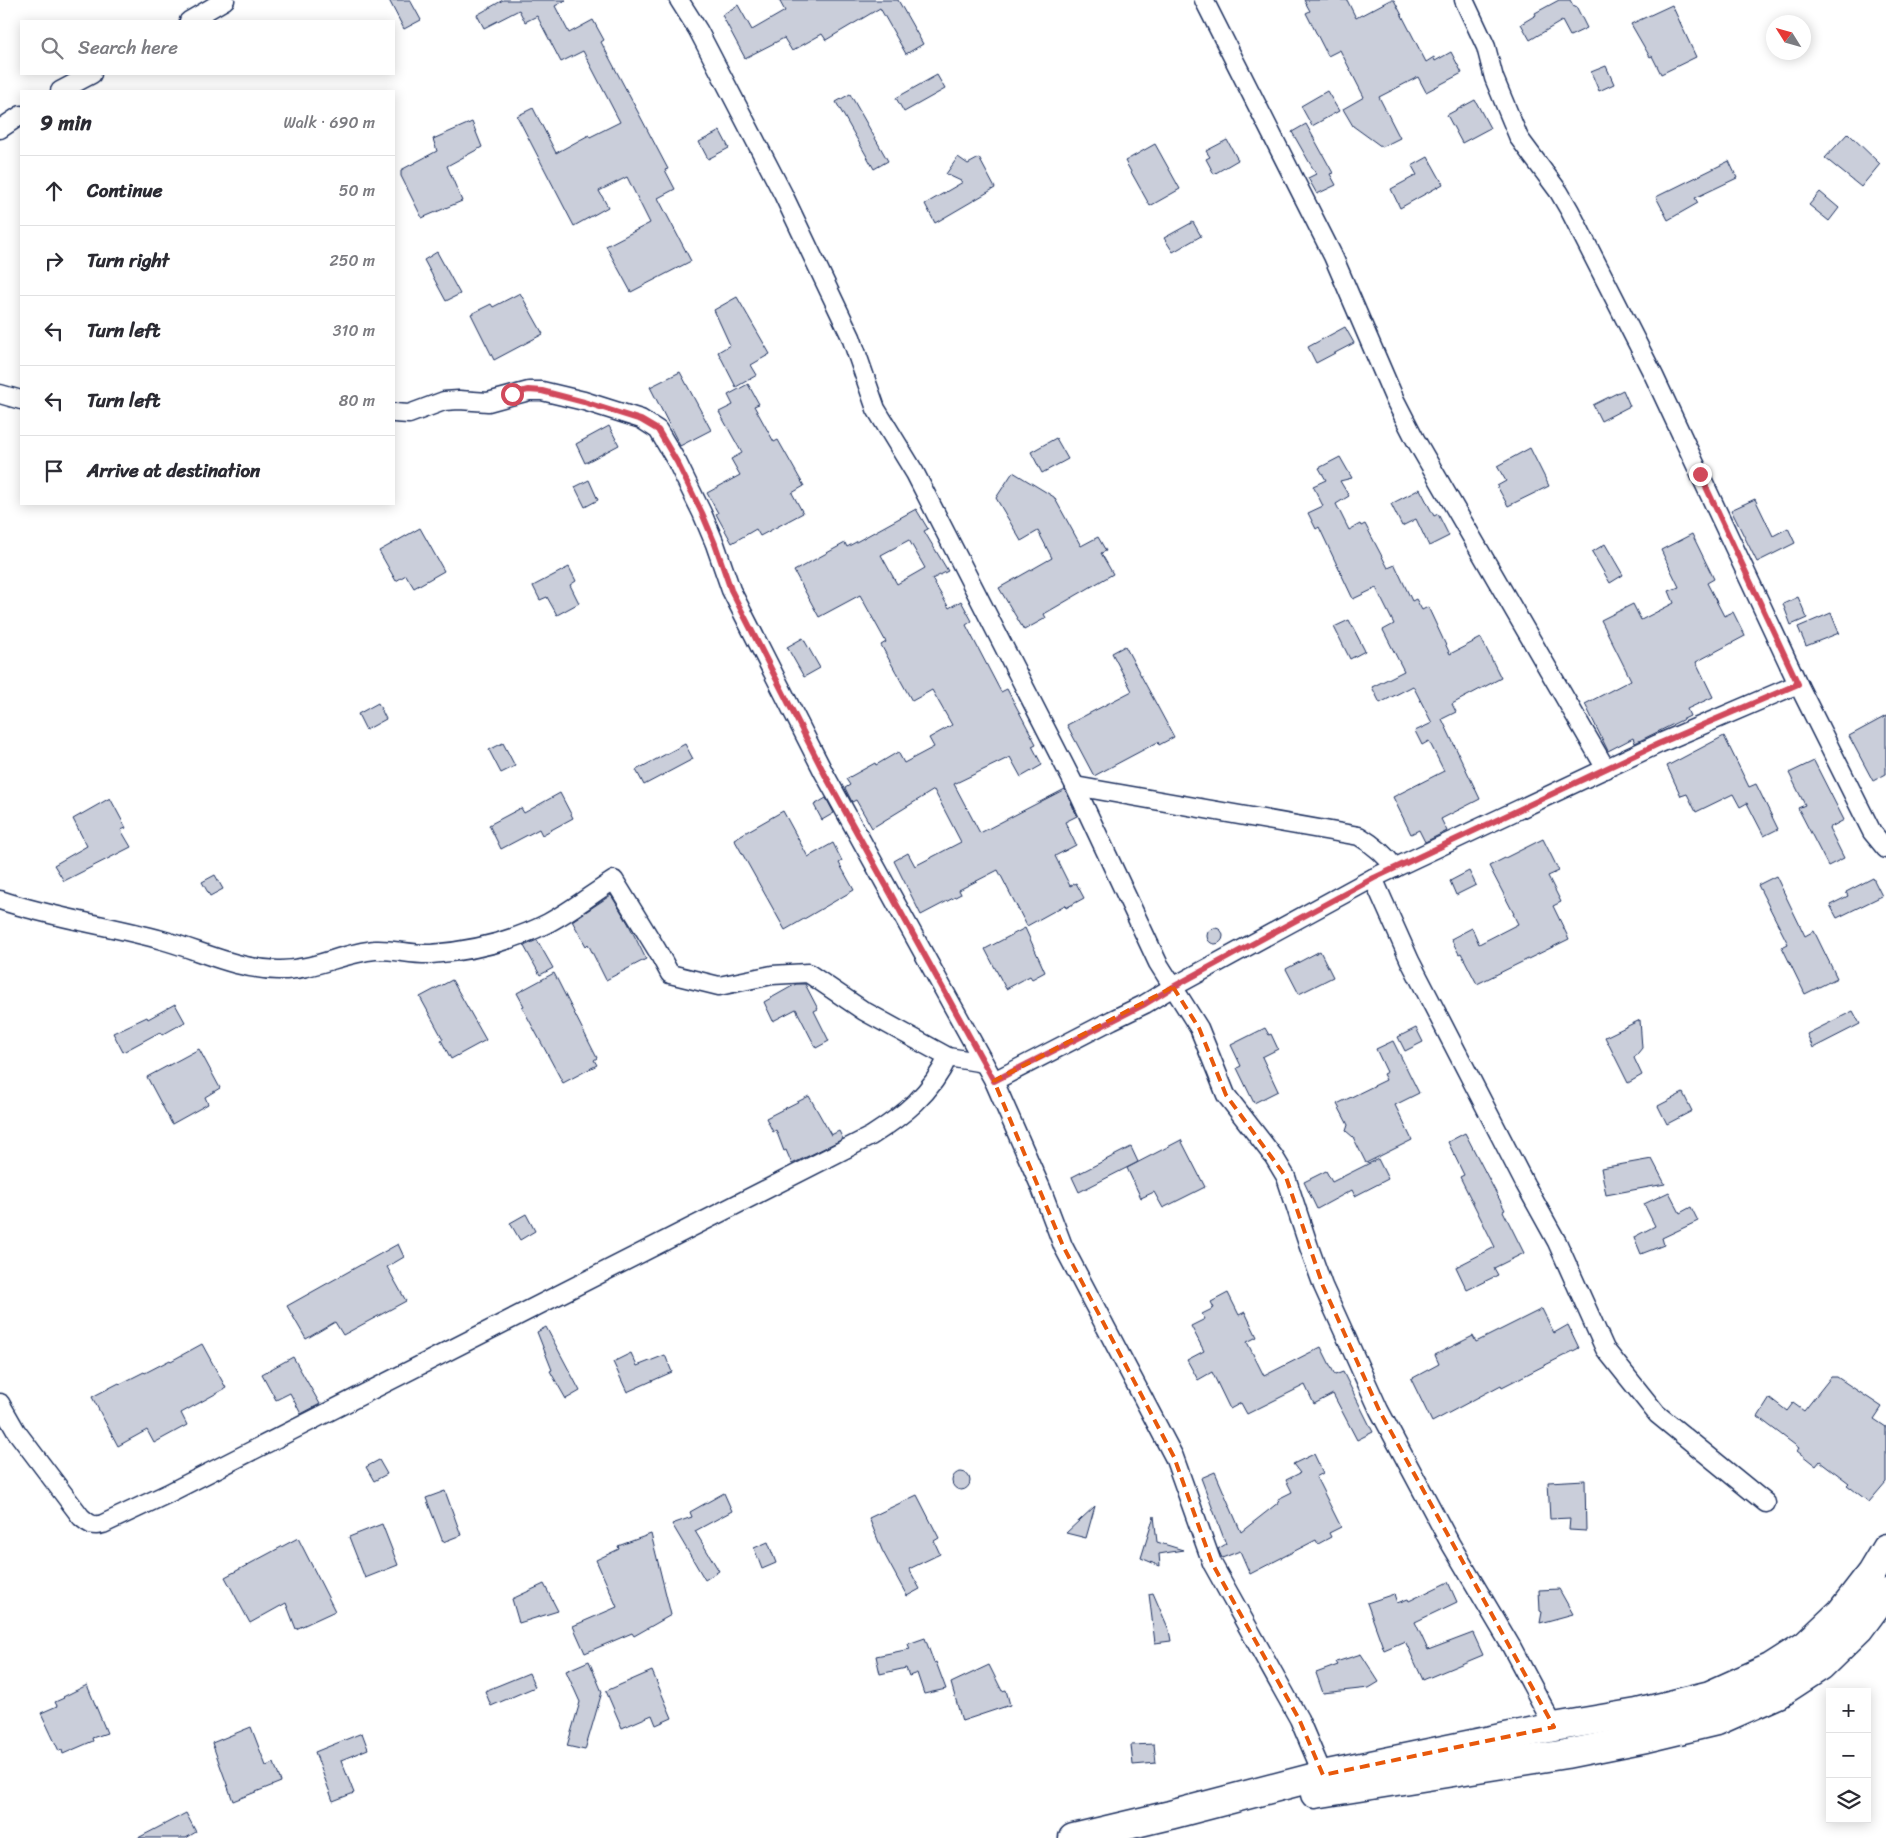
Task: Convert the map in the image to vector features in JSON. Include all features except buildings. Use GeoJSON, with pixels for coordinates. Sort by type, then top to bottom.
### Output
{"type":"FeatureCollection","features":[{"type":"Feature","properties":{"kind":"highway"},"geometry":{"type":"LineString","coordinates":[[1073,1838],[1170,1815],[1323,1774],[1554,1727],[1637,1713],[1710,1695],[1770,1668],[1806,1645],[1841,1612],[1871,1573],[1886,1548]]}},
{"type":"Feature","properties":{"kind":"highway"},"geometry":{"type":"LineString","coordinates":[[1170,1815],[1566,1754],[1717,1721],[1778,1694],[1821,1666],[1858,1629],[1886,1592]]}},
{"type":"Feature","properties":{"kind":"street"},"geometry":{"type":"LineString","coordinates":[[191,20],[225,0]]}},
{"type":"Feature","properties":{"kind":"street"},"geometry":{"type":"LineString","coordinates":[[679,0],[698,30],[821,272],[851,337],[876,409],[914,473],[1075,786],[1158,963],[1199,1028],[1226,1095],[1274,1156],[1286,1177],[1323,1286],[1379,1410],[1450,1543],[1511,1646],[1554,1727]]}},
{"type":"Feature","properties":{"kind":"street"},"geometry":{"type":"LineString","coordinates":[[1204,0],[1333,256],[1395,400],[1415,439],[1606,768]]}},
{"type":"Feature","properties":{"kind":"street"},"geometry":{"type":"LineString","coordinates":[[1464,0],[1486,47],[1494,78],[1519,138],[1559,192],[1579,228],[1654,376],[1798,684],[1872,832],[1886,849]]}},
{"type":"Feature","properties":{"kind":"street"},"geometry":{"type":"LineString","coordinates":[[62,90],[90,75]]}},
{"type":"Feature","properties":{"kind":"street"},"geometry":{"type":"LineString","coordinates":[[0,129],[20,116]]}},
{"type":"Feature","properties":{"kind":"street"},"geometry":{"type":"LineString","coordinates":[[395,413],[409,414],[444,401],[488,402],[528,390],[542,391],[584,402],[641,420],[658,430],[677,462],[702,513],[731,590],[824,773],[994,1081],[1041,1188],[1063,1246],[1174,1457],[1212,1563],[1299,1719],[1323,1774]]}},
{"type":"Feature","properties":{"kind":"street"},"geometry":{"type":"LineString","coordinates":[[0,394],[20,400]]}},
{"type":"Feature","properties":{"kind":"street"},"geometry":{"type":"LineString","coordinates":[[994,1081],[1145,1004],[1374,878],[1658,744],[1798,684]]}},
{"type":"Feature","properties":{"kind":"street"},"geometry":{"type":"LineString","coordinates":[[1075,786],[1359,836],[1388,857],[1396,868]]}},
{"type":"Feature","properties":{"kind":"street"},"geometry":{"type":"LineString","coordinates":[[1374,878],[1410,961],[1524,1184],[1558,1242],[1605,1348],[1657,1414],[1766,1503]]}},
{"type":"Feature","properties":{"kind":"street"},"geometry":{"type":"LineString","coordinates":[[0,900],[27,909],[163,940],[224,962],[259,969],[280,970],[304,968],[366,951],[391,950],[430,954],[497,944],[548,923],[614,880],[670,974],[720,986],[772,975],[808,973],[864,1011],[948,1057],[984,1063]]}},
{"type":"Feature","properties":{"kind":"street"},"geometry":{"type":"LineString","coordinates":[[0,1404],[16,1431],[81,1517],[89,1524],[95,1526],[103,1524],[184,1485],[871,1136],[909,1109],[925,1093],[940,1075],[948,1057]]}},
{"type":"Feature","properties":{"kind":"highlighted area"},"geometry":{"type":"Polygon","coordinates":[[[1173,987],[1199,1028],[1226,1095],[1286,1177],[1323,1286],[1379,1410],[1554,1727],[1323,1775],[1299,1719],[1212,1563],[1174,1457],[1063,1246],[994,1081],[1173,987]]]}},
{"type":"Feature","properties":{"kind":"route"},"geometry":{"type":"LineString","coordinates":[[512,394],[528,390],[542,391],[641,420],[653,425],[658,430],[677,462],[702,513],[731,590],[824,773],[994,1081],[1145,1004],[1374,878],[1658,744],[1798,684],[1700,474]]}}]}
